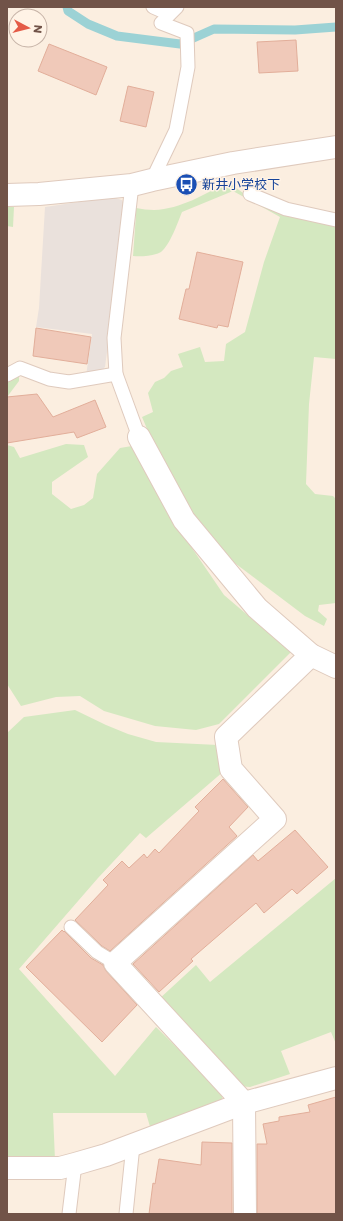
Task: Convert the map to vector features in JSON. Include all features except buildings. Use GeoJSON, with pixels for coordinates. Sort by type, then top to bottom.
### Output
{"type":"FeatureCollection","features":[{"type":"Feature","properties":{"kind":"street"},"geometry":{"type":"LineString","coordinates":[[7,194],[39,194],[142,182],[232,163],[336,147]]}},
{"type":"Feature","properties":{"kind":"street"},"geometry":{"type":"LineString","coordinates":[[139,437],[184,520],[257,608],[311,655],[336,667]]}},
{"type":"Feature","properties":{"kind":"street"},"geometry":{"type":"LineString","coordinates":[[245,1214],[244,1103],[115,963],[275,819],[231,769],[226,737],[311,655]]}},
{"type":"Feature","properties":{"kind":"street"},"geometry":{"type":"LineString","coordinates":[[7,1168],[60,1168],[75,1164],[106,1155],[244,1103],[336,1078]]}},
{"type":"Feature","properties":{"kind":"lane"},"geometry":{"type":"LineString","coordinates":[[153,7],[173,11]]}},
{"type":"Feature","properties":{"kind":"lane"},"geometry":{"type":"LineString","coordinates":[[139,437],[116,374],[114,338],[142,182],[176,130],[188,67],[187,33],[161,23],[173,11]]}},
{"type":"Feature","properties":{"kind":"lane"},"geometry":{"type":"LineString","coordinates":[[250,194],[286,209],[336,220]]}},
{"type":"Feature","properties":{"kind":"lane"},"geometry":{"type":"LineString","coordinates":[[7,375],[20,368],[50,380],[70,382],[116,374]]}},
{"type":"Feature","properties":{"kind":"lane"},"geometry":{"type":"LineString","coordinates":[[71,927],[97,952],[115,963]]}},
{"type":"Feature","properties":{"kind":"lane"},"geometry":{"type":"LineString","coordinates":[[126,1214],[133,1145]]}},
{"type":"Feature","properties":{"kind":"lane"},"geometry":{"type":"LineString","coordinates":[[69,1214],[75,1164]]}},
{"type":"Feature","properties":{"kind":"shaded area"},"geometry":{"type":"Polygon","coordinates":[[[112,197],[122,200],[126,210],[105,367],[99,373],[86,376],[92,334],[36,327],[39,308],[45,207],[112,197]]]}},
{"type":"Feature","properties":{"kind":"green space"},"geometry":{"type":"Polygon","coordinates":[[[228,182],[250,198],[336,225],[336,359],[314,357],[309,404],[306,484],[315,494],[333,496],[336,499],[336,603],[319,605],[318,611],[327,619],[324,626],[305,616],[236,564],[213,544],[180,497],[161,462],[142,417],[153,412],[148,393],[155,382],[164,378],[171,371],[183,367],[178,354],[200,347],[205,362],[224,361],[226,344],[245,332],[264,262],[280,217],[233,191],[182,212],[171,239],[161,252],[144,256],[133,256],[136,208],[154,210],[174,207],[202,196],[228,182]]]}},
{"type":"Feature","properties":{"kind":"green space"},"geometry":{"type":"Polygon","coordinates":[[[7,207],[14,207],[13,227],[7,226],[7,207]]]}},
{"type":"Feature","properties":{"kind":"green space"},"geometry":{"type":"Polygon","coordinates":[[[19,375],[19,381],[7,397],[7,380],[19,375]]]}},
{"type":"Feature","properties":{"kind":"green space"},"geometry":{"type":"Polygon","coordinates":[[[66,444],[84,445],[88,457],[52,482],[52,494],[71,509],[84,505],[93,498],[97,474],[120,448],[132,446],[181,532],[224,595],[291,652],[219,724],[196,730],[155,726],[104,711],[80,696],[56,697],[21,706],[7,684],[7,445],[14,447],[20,458],[66,444]]]}},
{"type":"Feature","properties":{"kind":"green space"},"geometry":{"type":"Polygon","coordinates":[[[75,710],[128,734],[156,742],[218,745],[224,771],[146,838],[140,833],[98,878],[19,969],[115,1076],[156,1027],[223,1093],[221,1106],[151,1130],[146,1113],[53,1113],[55,1160],[7,1161],[7,733],[24,717],[75,710]]]}},
{"type":"Feature","properties":{"kind":"green space"},"geometry":{"type":"Polygon","coordinates":[[[336,878],[336,1044],[331,1032],[281,1051],[290,1074],[250,1087],[238,1086],[158,1000],[196,965],[210,982],[336,878]]]}},
{"type":"Feature","properties":{"kind":"waterway"},"geometry":{"type":"LineString","coordinates":[[67,7],[68,11],[88,24],[117,36],[180,44],[214,29],[295,30],[336,27]]}},
{"type":"Feature","properties":{"kind":"place","name":"新井小学校下"},"geometry":{"type":"Point","coordinates":[186,184]}}]}
